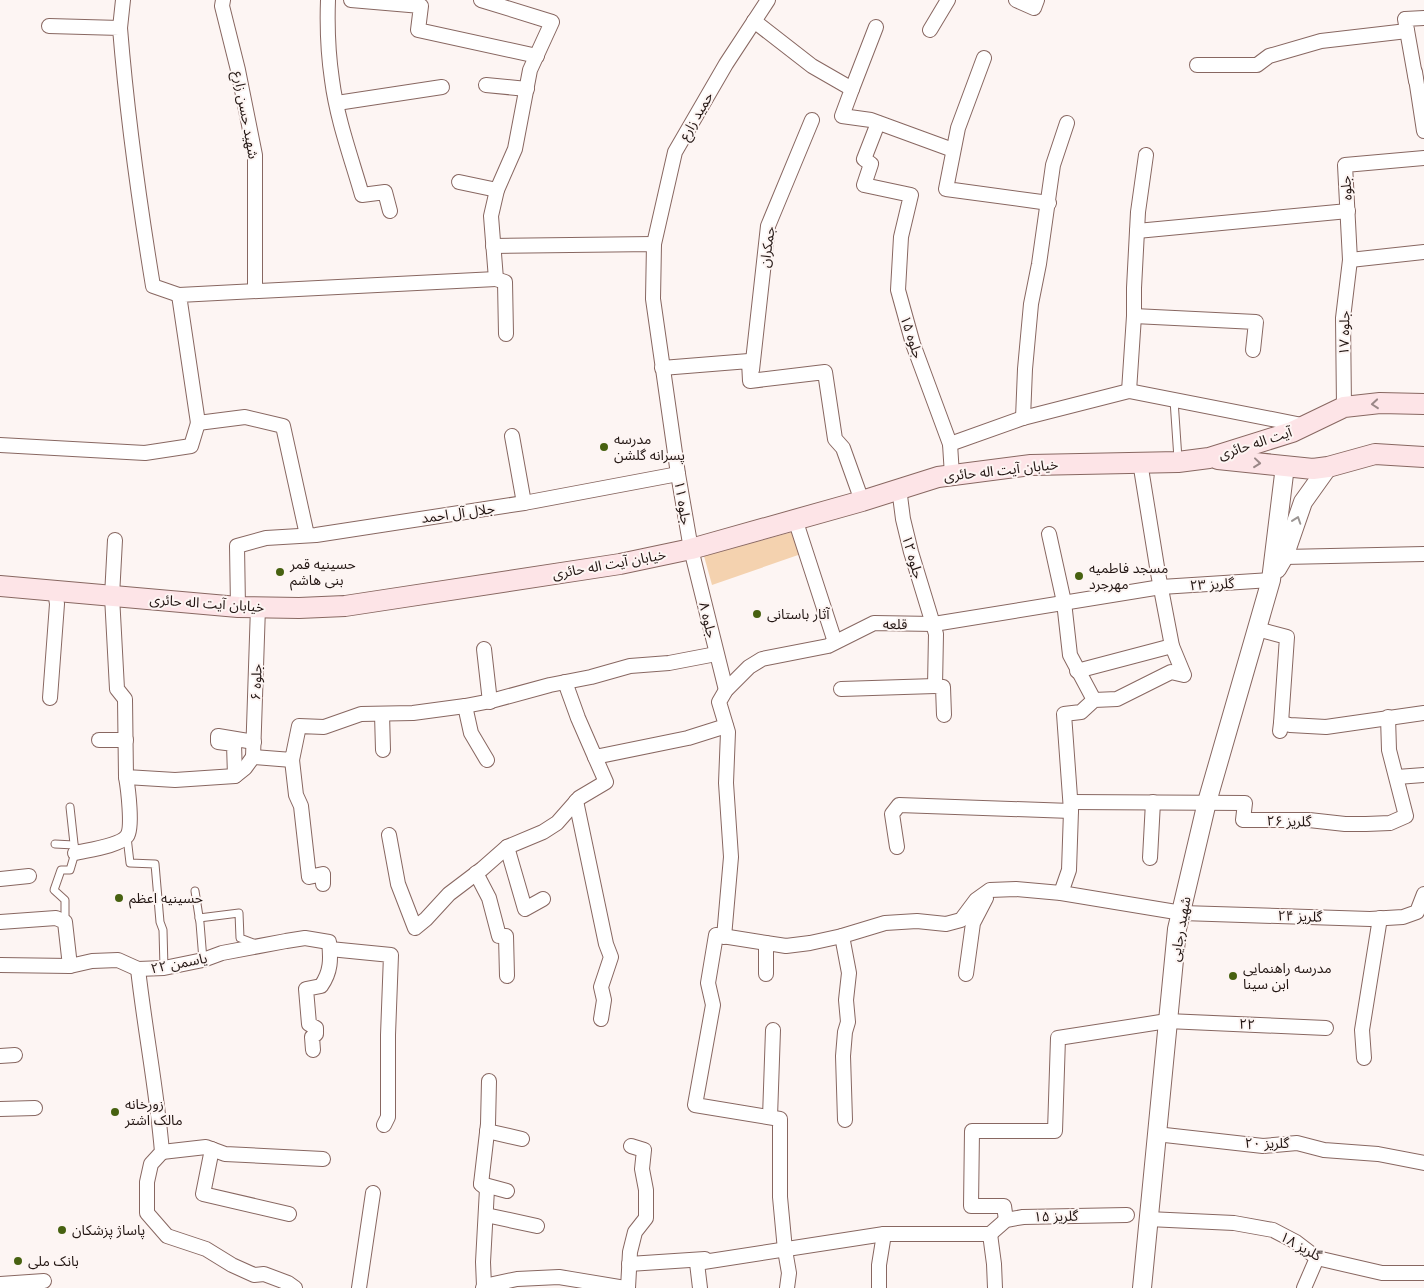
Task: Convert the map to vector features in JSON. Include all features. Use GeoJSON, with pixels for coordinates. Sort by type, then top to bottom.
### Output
{"type":"FeatureCollection","features":[{"type":"Feature","properties":{"kind":"main road","name":"آیت اله حائری"},"geometry":{"type":"LineString","coordinates":[[1209,458],[1299,429],[1344,407],[1380,403],[1424,404]]}},
{"type":"Feature","properties":{"kind":"main road"},"geometry":{"type":"LineString","coordinates":[[1285,466],[1299,429]]}},
{"type":"Feature","properties":{"kind":"main road","name":"آیت اله حائری"},"geometry":{"type":"LineString","coordinates":[[1209,458],[1313,468],[1328,467],[1375,454],[1424,457]]}},
{"type":"Feature","properties":{"kind":"main road","name":"خیابان آیت اله حائری"},"geometry":{"type":"LineString","coordinates":[[0,586],[238,607],[299,608],[345,606],[620,564],[691,549],[862,501],[938,477],[1031,465],[1178,462],[1209,458]]}},
{"type":"Feature","properties":{"kind":"street"},"geometry":{"type":"LineString","coordinates":[[123,0],[120,28],[125,89],[135,172],[153,286],[179,295],[496,279],[505,282],[506,334]]}},
{"type":"Feature","properties":{"kind":"street","name":"شهید حسن زارع"},"geometry":{"type":"LineString","coordinates":[[224,0],[222,6],[238,70],[255,155],[256,291]]}},
{"type":"Feature","properties":{"kind":"street"},"geometry":{"type":"LineString","coordinates":[[328,0],[327,33],[332,81],[362,195],[385,192],[390,211]]}},
{"type":"Feature","properties":{"kind":"street"},"geometry":{"type":"LineString","coordinates":[[351,0],[421,6],[418,30],[537,56]]}},
{"type":"Feature","properties":{"kind":"street"},"geometry":{"type":"LineString","coordinates":[[481,0],[552,22],[530,70],[515,149],[497,190],[491,216],[496,279]]}},
{"type":"Feature","properties":{"kind":"street","name":"حمید زارع"},"geometry":{"type":"LineString","coordinates":[[662,368],[653,299],[654,244],[675,152],[726,64],[768,0]]}},
{"type":"Feature","properties":{"kind":"street"},"geometry":{"type":"LineString","coordinates":[[930,30],[948,0]]}},
{"type":"Feature","properties":{"kind":"street"},"geometry":{"type":"LineString","coordinates":[[1016,0],[1034,8],[1037,0]]}},
{"type":"Feature","properties":{"kind":"street"},"geometry":{"type":"LineString","coordinates":[[1197,65],[1257,65],[1269,56],[1321,41],[1406,26],[1424,18]]}},
{"type":"Feature","properties":{"kind":"street"},"geometry":{"type":"LineString","coordinates":[[754,21],[812,66],[852,89]]}},
{"type":"Feature","properties":{"kind":"street"},"geometry":{"type":"LineString","coordinates":[[49,26],[120,28]]}},
{"type":"Feature","properties":{"kind":"street"},"geometry":{"type":"LineString","coordinates":[[1406,26],[1424,131]]}},
{"type":"Feature","properties":{"kind":"street"},"geometry":{"type":"LineString","coordinates":[[876,27],[842,116],[871,120],[954,150]]}},
{"type":"Feature","properties":{"kind":"street"},"geometry":{"type":"LineString","coordinates":[[984,58],[958,128],[946,189],[1048,203]]}},
{"type":"Feature","properties":{"kind":"street"},"geometry":{"type":"LineString","coordinates":[[486,85],[527,89]]}},
{"type":"Feature","properties":{"kind":"street"},"geometry":{"type":"LineString","coordinates":[[337,103],[442,87]]}},
{"type":"Feature","properties":{"kind":"street","name":"جمکران"},"geometry":{"type":"LineString","coordinates":[[750,381],[768,226],[812,120]]}},
{"type":"Feature","properties":{"kind":"street","name":"جلوه ۱۵"},"geometry":{"type":"LineString","coordinates":[[878,123],[864,159],[871,164],[864,185],[910,195],[901,238],[898,290],[913,344],[950,444],[952,475]]}},
{"type":"Feature","properties":{"kind":"street"},"geometry":{"type":"LineString","coordinates":[[1023,418],[1025,368],[1031,304],[1053,165],[1067,123]]}},
{"type":"Feature","properties":{"kind":"street"},"geometry":{"type":"LineString","coordinates":[[1129,391],[1134,316],[1136,231],[1146,156]]}},
{"type":"Feature","properties":{"kind":"street","name":"جلوه"},"geometry":{"type":"LineString","coordinates":[[1350,260],[1345,165],[1424,158]]}},
{"type":"Feature","properties":{"kind":"street"},"geometry":{"type":"LineString","coordinates":[[459,182],[497,190]]}},
{"type":"Feature","properties":{"kind":"street"},"geometry":{"type":"LineString","coordinates":[[1136,231],[1348,211]]}},
{"type":"Feature","properties":{"kind":"street"},"geometry":{"type":"LineString","coordinates":[[493,246],[654,244]]}},
{"type":"Feature","properties":{"kind":"street"},"geometry":{"type":"LineString","coordinates":[[1350,260],[1424,252]]}},
{"type":"Feature","properties":{"kind":"street","name":"جلوه ۱۷"},"geometry":{"type":"LineString","coordinates":[[1344,407],[1343,318],[1350,260]]}},
{"type":"Feature","properties":{"kind":"street"},"geometry":{"type":"LineString","coordinates":[[0,446],[145,453],[191,446],[198,423],[179,295]]}},
{"type":"Feature","properties":{"kind":"street"},"geometry":{"type":"LineString","coordinates":[[1134,316],[1256,322],[1253,350]]}},
{"type":"Feature","properties":{"kind":"street"},"geometry":{"type":"LineString","coordinates":[[662,368],[749,361],[750,381],[825,372],[835,439],[843,448],[862,501]]}},
{"type":"Feature","properties":{"kind":"street","name":"جلوه ۱۱"},"geometry":{"type":"LineString","coordinates":[[662,368],[691,549]]}},
{"type":"Feature","properties":{"kind":"street"},"geometry":{"type":"LineString","coordinates":[[950,444],[1023,418],[1129,391],[1299,429]]}},
{"type":"Feature","properties":{"kind":"street"},"geometry":{"type":"LineString","coordinates":[[198,423],[245,417],[282,426],[307,535]]}},
{"type":"Feature","properties":{"kind":"street"},"geometry":{"type":"LineString","coordinates":[[512,436],[524,503]]}},
{"type":"Feature","properties":{"kind":"street"},"geometry":{"type":"LineString","coordinates":[[1060,893],[1069,870],[1071,806],[1064,714],[1081,712],[1094,700],[1117,699],[1171,672],[1184,675],[1172,646],[1140,462]]}},
{"type":"Feature","properties":{"kind":"street"},"geometry":{"type":"LineString","coordinates":[[1271,580],[1285,466]]}},
{"type":"Feature","properties":{"kind":"street"},"geometry":{"type":"LineString","coordinates":[[1271,580],[1284,557],[1303,502],[1328,467]]}},
{"type":"Feature","properties":{"kind":"street","name":"جلال آل احمد"},"geometry":{"type":"LineString","coordinates":[[238,607],[237,546],[266,538],[307,535],[524,503],[678,474]]}},
{"type":"Feature","properties":{"kind":"street","name":"جلوه ۱۲"},"geometry":{"type":"LineString","coordinates":[[899,488],[903,519],[911,552],[936,634],[936,686]]}},
{"type":"Feature","properties":{"kind":"street"},"geometry":{"type":"LineString","coordinates":[[796,519],[835,642]]}},
{"type":"Feature","properties":{"kind":"street"},"geometry":{"type":"LineString","coordinates":[[1049,534],[1064,602],[1070,655],[1094,700]]}},
{"type":"Feature","properties":{"kind":"street"},"geometry":{"type":"LineString","coordinates":[[74,849],[117,843],[127,836],[130,828],[126,777],[125,699],[117,689],[112,596],[115,540]]}},
{"type":"Feature","properties":{"kind":"street","name":"جلوه ۸"},"geometry":{"type":"LineString","coordinates":[[691,549],[716,654],[728,732],[726,783],[731,857],[724,937]]}},
{"type":"Feature","properties":{"kind":"street"},"geometry":{"type":"LineString","coordinates":[[1284,557],[1424,554]]}},
{"type":"Feature","properties":{"kind":"street","name":"گلریز ۲۳"},"geometry":{"type":"LineString","coordinates":[[1064,602],[1161,587],[1271,580]]}},
{"type":"Feature","properties":{"kind":"street","name":"شهید رجایی"},"geometry":{"type":"LineString","coordinates":[[1142,1288],[1177,929],[1207,802],[1271,580]]}},
{"type":"Feature","properties":{"kind":"street"},"geometry":{"type":"LineString","coordinates":[[50,698],[57,604],[55,591]]}},
{"type":"Feature","properties":{"kind":"street","name":"قلعه"},"geometry":{"type":"LineString","coordinates":[[723,696],[749,667],[762,658],[828,646],[874,624],[934,624],[1064,602]]}},
{"type":"Feature","properties":{"kind":"street","name":"جلوه ۶"},"geometry":{"type":"LineString","coordinates":[[253,758],[258,607]]}},
{"type":"Feature","properties":{"kind":"street"},"geometry":{"type":"LineString","coordinates":[[1257,629],[1287,637],[1280,727],[1326,727],[1424,713]]}},
{"type":"Feature","properties":{"kind":"street"},"geometry":{"type":"LineString","coordinates":[[1077,671],[1172,646]]}},
{"type":"Feature","properties":{"kind":"street"},"geometry":{"type":"LineString","coordinates":[[484,649],[490,702]]}},
{"type":"Feature","properties":{"kind":"street"},"geometry":{"type":"LineString","coordinates":[[323,884],[323,874],[309,877],[301,806],[296,795],[292,760],[299,726],[324,727],[361,714],[413,713],[490,702],[565,682],[591,678],[630,666],[716,654]]}},
{"type":"Feature","properties":{"kind":"street"},"geometry":{"type":"LineString","coordinates":[[389,835],[398,884],[414,928],[449,894],[507,847],[543,832],[557,823],[579,798],[606,782],[578,718],[565,682]]}},
{"type":"Feature","properties":{"kind":"street"},"geometry":{"type":"LineString","coordinates":[[841,689],[943,687],[944,715]]}},
{"type":"Feature","properties":{"kind":"street"},"geometry":{"type":"LineString","coordinates":[[465,706],[471,733],[487,760]]}},
{"type":"Feature","properties":{"kind":"street"},"geometry":{"type":"LineString","coordinates":[[382,714],[383,750]]}},
{"type":"Feature","properties":{"kind":"street"},"geometry":{"type":"LineString","coordinates":[[1388,717],[1390,750],[1397,777],[1424,775]]}},
{"type":"Feature","properties":{"kind":"street"},"geometry":{"type":"LineString","coordinates":[[595,757],[688,738],[726,726]]}},
{"type":"Feature","properties":{"kind":"street"},"geometry":{"type":"LineString","coordinates":[[235,776],[234,744],[218,742],[218,736],[254,742]]}},
{"type":"Feature","properties":{"kind":"street"},"geometry":{"type":"LineString","coordinates":[[99,740],[126,740]]}},
{"type":"Feature","properties":{"kind":"street"},"geometry":{"type":"LineString","coordinates":[[126,777],[175,780],[235,776],[253,758],[292,760]]}},
{"type":"Feature","properties":{"kind":"street","name":"گلریز ۲۶"},"geometry":{"type":"LineString","coordinates":[[1207,802],[1245,803],[1243,820],[1309,820],[1345,824],[1390,823],[1406,816],[1397,777]]}},
{"type":"Feature","properties":{"kind":"street"},"geometry":{"type":"LineString","coordinates":[[576,801],[606,944],[611,957],[601,987],[604,1000],[600,1018]]}},
{"type":"Feature","properties":{"kind":"street"},"geometry":{"type":"LineString","coordinates":[[1150,858],[1153,802]]}},
{"type":"Feature","properties":{"kind":"street"},"geometry":{"type":"LineString","coordinates":[[897,847],[892,814],[899,806],[1071,806],[1153,802],[1207,802]]}},
{"type":"Feature","properties":{"kind":"street"},"geometry":{"type":"LineString","coordinates":[[507,847],[525,909],[543,899]]}},
{"type":"Feature","properties":{"kind":"street"},"geometry":{"type":"LineString","coordinates":[[476,874],[489,898],[499,936],[506,936],[507,976]]}},
{"type":"Feature","properties":{"kind":"street"},"geometry":{"type":"LineString","coordinates":[[0,879],[29,876]]}},
{"type":"Feature","properties":{"kind":"street","name":"گلریز ۲۴"},"geometry":{"type":"LineString","coordinates":[[990,890],[1016,889],[1060,893],[1182,913],[1380,918],[1403,917],[1417,912],[1424,894]]}},
{"type":"Feature","properties":{"kind":"street"},"geometry":{"type":"LineString","coordinates":[[787,1288],[789,1273],[780,1197],[780,1119],[695,1105],[713,1005],[708,983],[716,936],[786,946],[842,936],[885,923],[917,921],[946,924],[961,920],[976,900],[990,890]]}},
{"type":"Feature","properties":{"kind":"street"},"geometry":{"type":"LineString","coordinates":[[966,974],[973,922],[990,890]]}},
{"type":"Feature","properties":{"kind":"street"},"geometry":{"type":"LineString","coordinates":[[0,922],[56,918],[65,922],[70,966]]}},
{"type":"Feature","properties":{"kind":"street"},"geometry":{"type":"LineString","coordinates":[[1364,1058],[1362,1030],[1380,918]]}},
{"type":"Feature","properties":{"kind":"street"},"geometry":{"type":"LineString","coordinates":[[842,936],[849,973],[846,1000],[848,1022],[844,1032],[843,1056],[845,1120]]}},
{"type":"Feature","properties":{"kind":"street","name":"یاسمن ۲۲"},"geometry":{"type":"LineString","coordinates":[[0,965],[70,966],[92,961],[118,960],[138,970],[164,968],[203,960],[222,953],[305,938],[329,946],[394,949],[388,1035],[388,1117],[384,1124]]}},
{"type":"Feature","properties":{"kind":"street"},"geometry":{"type":"LineString","coordinates":[[766,943],[766,974]]}},
{"type":"Feature","properties":{"kind":"street"},"geometry":{"type":"LineString","coordinates":[[313,1050],[312,1037],[316,1034],[316,1028],[309,1024],[306,989],[321,986],[327,977],[331,959],[329,946]]}},
{"type":"Feature","properties":{"kind":"street"},"geometry":{"type":"LineString","coordinates":[[138,970],[145,1028],[159,1107],[162,1152]]}},
{"type":"Feature","properties":{"kind":"street","name":"۲۲"},"geometry":{"type":"LineString","coordinates":[[1006,1220],[1004,1206],[971,1206],[972,1131],[1056,1131],[1058,1038],[1167,1021],[1326,1028]]}},
{"type":"Feature","properties":{"kind":"street"},"geometry":{"type":"LineString","coordinates":[[770,1117],[773,1030]]}},
{"type":"Feature","properties":{"kind":"street"},"geometry":{"type":"LineString","coordinates":[[0,1056],[15,1055]]}},
{"type":"Feature","properties":{"kind":"street"},"geometry":{"type":"LineString","coordinates":[[482,1184],[489,1080]]}},
{"type":"Feature","properties":{"kind":"street"},"geometry":{"type":"LineString","coordinates":[[0,1109],[35,1108]]}},
{"type":"Feature","properties":{"kind":"street"},"geometry":{"type":"LineString","coordinates":[[487,1131],[522,1139]]}},
{"type":"Feature","properties":{"kind":"street","name":"گلریز ۲۰"},"geometry":{"type":"LineString","coordinates":[[1156,1134],[1263,1146],[1297,1143],[1324,1150],[1378,1154],[1424,1163]]}},
{"type":"Feature","properties":{"kind":"street"},"geometry":{"type":"LineString","coordinates":[[482,1184],[487,1189],[483,1287],[517,1279],[559,1278],[626,1288],[630,1252],[635,1232],[646,1218],[646,1190],[642,1169],[644,1150],[631,1146]]}},
{"type":"Feature","properties":{"kind":"street"},"geometry":{"type":"LineString","coordinates":[[295,1288],[288,1282],[264,1274],[253,1282],[206,1249],[167,1236],[147,1213],[147,1182],[151,1164],[162,1152],[206,1147],[224,1154],[324,1159]]}},
{"type":"Feature","properties":{"kind":"street"},"geometry":{"type":"LineString","coordinates":[[212,1149],[203,1194],[289,1214]]}},
{"type":"Feature","properties":{"kind":"street"},"geometry":{"type":"LineString","coordinates":[[482,1184],[507,1191]]}},
{"type":"Feature","properties":{"kind":"street"},"geometry":{"type":"LineString","coordinates":[[359,1288],[373,1193]]}},
{"type":"Feature","properties":{"kind":"street","name":"گلریز ۱۵"},"geometry":{"type":"LineString","coordinates":[[1006,1220],[1023,1217],[1127,1214]]}},
{"type":"Feature","properties":{"kind":"street"},"geometry":{"type":"LineString","coordinates":[[486,1215],[536,1226]]}},
{"type":"Feature","properties":{"kind":"street","name":"گلریز ۱۸"},"geometry":{"type":"LineString","coordinates":[[1148,1219],[1234,1223],[1273,1230],[1296,1242],[1317,1258],[1382,1273],[1424,1273]]}},
{"type":"Feature","properties":{"kind":"street"},"geometry":{"type":"LineString","coordinates":[[700,1288],[697,1263],[884,1234],[990,1234],[1006,1220]]}},
{"type":"Feature","properties":{"kind":"street"},"geometry":{"type":"LineString","coordinates":[[879,1288],[879,1265],[884,1234]]}},
{"type":"Feature","properties":{"kind":"street"},"geometry":{"type":"LineString","coordinates":[[990,1234],[995,1288]]}},
{"type":"Feature","properties":{"kind":"street"},"geometry":{"type":"LineString","coordinates":[[629,1264],[731,1258]]}},
{"type":"Feature","properties":{"kind":"street"},"geometry":{"type":"LineString","coordinates":[[1304,1288],[1317,1258]]}},
{"type":"Feature","properties":{"kind":"street"},"geometry":{"type":"LineString","coordinates":[[0,1284],[44,1281]]}},
{"type":"Feature","properties":{"kind":"lane"},"geometry":{"type":"LineString","coordinates":[[1174,400],[1178,462]]}},
{"type":"Feature","properties":{"kind":"lane"},"geometry":{"type":"LineString","coordinates":[[65,922],[65,900],[54,890],[60,870],[70,870],[74,849],[70,807]]}},
{"type":"Feature","properties":{"kind":"lane"},"geometry":{"type":"LineString","coordinates":[[127,836],[130,862],[155,864],[164,968]]}},
{"type":"Feature","properties":{"kind":"lane"},"geometry":{"type":"LineString","coordinates":[[56,844],[74,849]]}},
{"type":"Feature","properties":{"kind":"lane"},"geometry":{"type":"LineString","coordinates":[[195,891],[203,960]]}},
{"type":"Feature","properties":{"kind":"lane"},"geometry":{"type":"LineString","coordinates":[[199,918],[239,913],[240,938],[260,946]]}},
{"type":"Feature","properties":{"kind":"shaded area"},"geometry":{"type":"Polygon","coordinates":[[[792,532],[801,554],[712,585],[704,556],[792,532]]]}},
{"type":"Feature","properties":{"kind":"place","name":"مدرسه پسرانه گلشن"},"geometry":{"type":"Point","coordinates":[604,447]}},
{"type":"Feature","properties":{"kind":"place","name":"حسینیه قمر بنی هاشم"},"geometry":{"type":"Point","coordinates":[280,572]}},
{"type":"Feature","properties":{"kind":"place","name":"مسجد فاطمیه مهرجرد"},"geometry":{"type":"Point","coordinates":[1079,576]}},
{"type":"Feature","properties":{"kind":"place","name":"آثار باستانی"},"geometry":{"type":"Point","coordinates":[757,614]}},
{"type":"Feature","properties":{"kind":"place","name":"حسینیه اعظم"},"geometry":{"type":"Point","coordinates":[119,898]}},
{"type":"Feature","properties":{"kind":"place","name":"مدرسه راهنمایی ابن سینا"},"geometry":{"type":"Point","coordinates":[1233,976]}},
{"type":"Feature","properties":{"kind":"place","name":"زورخانه مالک اشتر"},"geometry":{"type":"Point","coordinates":[115,1112]}},
{"type":"Feature","properties":{"kind":"place","name":"پاساژ پزشکان"},"geometry":{"type":"Point","coordinates":[62,1230]}},
{"type":"Feature","properties":{"kind":"place","name":"بانک ملی"},"geometry":{"type":"Point","coordinates":[18,1261]}}]}
